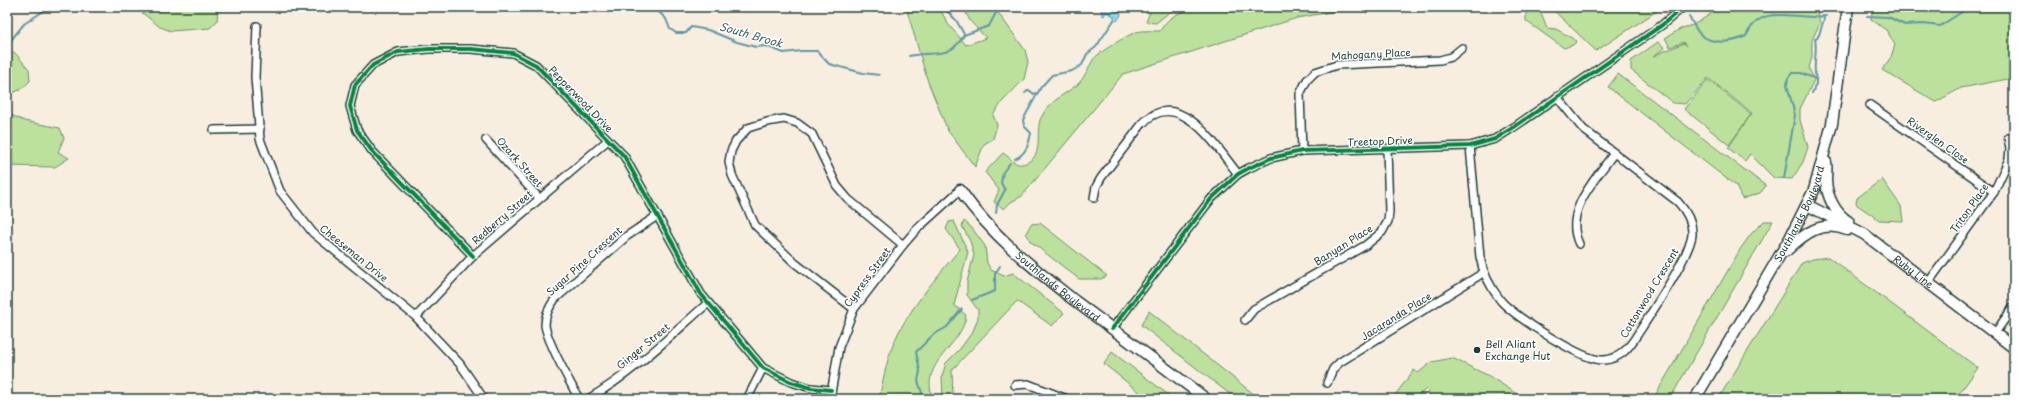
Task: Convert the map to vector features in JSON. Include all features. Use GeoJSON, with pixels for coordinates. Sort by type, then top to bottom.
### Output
{"type":"FeatureCollection","features":[{"type":"Feature","properties":{"kind":"main road","name":"Southlands Boulevard"},"geometry":{"type":"LineString","coordinates":[[1694,399],[1776,261],[1807,205],[1824,156],[1832,124],[1848,7]]}},
{"type":"Feature","properties":{"kind":"main road"},"geometry":{"type":"LineString","coordinates":[[1824,156],[1827,164],[1827,188],[1831,201],[1841,215],[1859,228],[1864,234]]}},
{"type":"Feature","properties":{"kind":"main road","name":"Southlands Boulevard"},"geometry":{"type":"LineString","coordinates":[[960,190],[992,230],[1017,255],[1112,329],[1206,399]]}},
{"type":"Feature","properties":{"kind":"main road","name":"Ruby Line"},"geometry":{"type":"LineString","coordinates":[[1807,205],[1864,234],[2014,348]]}},
{"type":"Feature","properties":{"kind":"main road"},"geometry":{"type":"LineString","coordinates":[[1776,261],[1805,233],[1816,228],[1833,226],[1864,234]]}},
{"type":"Feature","properties":{"kind":"street","name":"Treetop Drive"},"geometry":{"type":"LineString","coordinates":[[1112,329],[1211,199],[1238,174],[1271,158],[1302,151],[1470,146],[1495,138],[1557,98],[1662,25],[1684,7]]}},
{"type":"Feature","properties":{"kind":"street","name":"Cheeseman Drive"},"geometry":{"type":"LineString","coordinates":[[257,26],[255,77],[260,139],[280,191],[313,233],[416,318],[460,364],[484,399]]}},
{"type":"Feature","properties":{"kind":"street","name":"Mahogany Place"},"geometry":{"type":"LineString","coordinates":[[1302,151],[1300,94],[1304,85],[1315,72],[1336,65],[1440,60],[1451,57],[1462,48]]}},
{"type":"Feature","properties":{"kind":"street","name":"Pepperwood Drive"},"geometry":{"type":"LineString","coordinates":[[473,256],[372,150],[357,130],[350,106],[355,85],[374,65],[398,52],[429,49],[471,49],[513,53],[536,65],[624,156],[708,303],[763,368],[791,382],[811,388],[831,390]]}},
{"type":"Feature","properties":{"kind":"street","name":"Cottonwood Crescent"},"geometry":{"type":"LineString","coordinates":[[1470,146],[1479,249],[1483,273],[1494,291],[1512,311],[1589,358],[1611,358],[1624,352],[1637,335],[1684,257],[1691,241],[1692,229],[1689,216],[1678,202],[1576,122],[1557,98]]}},
{"type":"Feature","properties":{"kind":"street","name":"Riverglen Close"},"geometry":{"type":"LineString","coordinates":[[1870,105],[1994,192]]}},
{"type":"Feature","properties":{"kind":"street"},"geometry":{"type":"LineString","coordinates":[[1094,198],[1096,187],[1101,178],[1142,124],[1148,118],[1162,112],[1179,113],[1192,119],[1238,174]]}},
{"type":"Feature","properties":{"kind":"street"},"geometry":{"type":"LineString","coordinates":[[854,309],[795,263],[755,225],[732,175],[729,162],[731,151],[736,141],[748,128],[767,122],[784,119],[797,123],[812,134],[837,186],[848,198],[903,245]]}},
{"type":"Feature","properties":{"kind":"street"},"geometry":{"type":"LineString","coordinates":[[214,130],[260,129]]}},
{"type":"Feature","properties":{"kind":"street","name":"Triton Place"},"geometry":{"type":"LineString","coordinates":[[1928,283],[1994,192],[2009,159],[2010,148],[2008,138]]}},
{"type":"Feature","properties":{"kind":"street","name":"Ozark Street"},"geometry":{"type":"LineString","coordinates":[[486,140],[539,198]]}},
{"type":"Feature","properties":{"kind":"street","name":"Redberry Street"},"geometry":{"type":"LineString","coordinates":[[416,318],[473,256],[608,140]]}},
{"type":"Feature","properties":{"kind":"street","name":"Banyan Place"},"geometry":{"type":"LineString","coordinates":[[1245,320],[1254,309],[1366,245],[1382,232],[1388,221],[1390,212],[1387,149]]}},
{"type":"Feature","properties":{"kind":"street"},"geometry":{"type":"LineString","coordinates":[[1579,244],[1575,236],[1574,226],[1576,212],[1584,196],[1614,153]]}},
{"type":"Feature","properties":{"kind":"street","name":"Cypress Street"},"geometry":{"type":"LineString","coordinates":[[830,399],[839,347],[854,309],[917,229],[960,190]]}},
{"type":"Feature","properties":{"kind":"street","name":"Sugar Pine Crescent"},"geometry":{"type":"LineString","coordinates":[[579,399],[545,326],[550,306],[555,299],[627,236],[657,216]]}},
{"type":"Feature","properties":{"kind":"street","name":"Jacaranda Place"},"geometry":{"type":"LineString","coordinates":[[1327,382],[1330,372],[1340,362],[1483,273]]}},
{"type":"Feature","properties":{"kind":"street","name":"Ginger Street"},"geometry":{"type":"LineString","coordinates":[[588,399],[611,386],[708,303]]}},
{"type":"Feature","properties":{"kind":"street"},"geometry":{"type":"LineString","coordinates":[[1994,333],[2014,306]]}},
{"type":"Feature","properties":{"kind":"street"},"geometry":{"type":"LineString","coordinates":[[747,399],[763,368]]}},
{"type":"Feature","properties":{"kind":"street"},"geometry":{"type":"LineString","coordinates":[[1015,386],[1028,384],[1067,399]]}},
{"type":"Feature","properties":{"kind":"green space"},"geometry":{"type":"Polygon","coordinates":[[[135,7],[216,7],[218,9],[217,21],[210,28],[171,31],[160,27],[135,7]]]}},
{"type":"Feature","properties":{"kind":"green space"},"geometry":{"type":"Polygon","coordinates":[[[906,7],[939,7],[948,24],[966,45],[986,38],[970,21],[963,7],[994,7],[1025,50],[1028,62],[1024,79],[1002,102],[993,115],[997,125],[993,139],[984,144],[975,167],[948,131],[928,82],[906,7]]]}},
{"type":"Feature","properties":{"kind":"green space"},"geometry":{"type":"Polygon","coordinates":[[[1152,7],[1176,7],[1156,23],[1146,22],[1152,7]]]}},
{"type":"Feature","properties":{"kind":"green space"},"geometry":{"type":"Polygon","coordinates":[[[1203,7],[1359,7],[1297,18],[1123,74],[1022,196],[1011,202],[1004,209],[994,202],[999,190],[985,172],[1003,153],[1018,164],[1026,163],[1034,157],[1038,147],[1039,125],[1043,114],[1051,104],[1079,83],[1093,60],[1100,53],[1113,44],[1136,32],[1160,31],[1168,20],[1178,14],[1203,7]]]}},
{"type":"Feature","properties":{"kind":"green space"},"geometry":{"type":"Polygon","coordinates":[[[1526,7],[1536,7],[1542,15],[1547,28],[1556,29],[1577,41],[1573,45],[1564,48],[1526,21],[1526,7]]]}},
{"type":"Feature","properties":{"kind":"green space"},"geometry":{"type":"Polygon","coordinates":[[[1550,7],[1663,7],[1596,51],[1550,7]]]}},
{"type":"Feature","properties":{"kind":"green space"},"geometry":{"type":"Polygon","coordinates":[[[1709,7],[1816,7],[1820,23],[1812,40],[1812,57],[1809,68],[1814,80],[1800,109],[1800,120],[1808,147],[1803,162],[1792,179],[1774,178],[1750,154],[1745,161],[1728,148],[1752,113],[1708,78],[1685,104],[1673,103],[1631,70],[1631,61],[1658,42],[1665,48],[1653,56],[1684,43],[1687,46],[1684,42],[1670,47],[1665,38],[1682,28],[1693,25],[1711,14],[1709,7]]]}},
{"type":"Feature","properties":{"kind":"green space"},"geometry":{"type":"Polygon","coordinates":[[[1873,7],[2014,7],[2014,75],[2008,79],[1961,88],[1936,102],[1882,70],[1891,57],[1895,45],[1887,31],[1871,19],[1873,7]]]}},
{"type":"Feature","properties":{"kind":"green space"},"geometry":{"type":"Polygon","coordinates":[[[14,52],[29,69],[30,81],[20,90],[7,95],[7,55],[14,52]]]}},
{"type":"Feature","properties":{"kind":"green space"},"geometry":{"type":"Polygon","coordinates":[[[1618,74],[1766,186],[1760,193],[1742,199],[1736,186],[1608,87],[1618,74]]]}},
{"type":"Feature","properties":{"kind":"green space"},"geometry":{"type":"Polygon","coordinates":[[[1708,80],[1751,114],[1729,145],[1684,109],[1708,80]]]}},
{"type":"Feature","properties":{"kind":"green space"},"geometry":{"type":"Polygon","coordinates":[[[7,113],[24,121],[60,128],[64,138],[58,152],[69,158],[55,167],[7,166],[7,113]]]}},
{"type":"Feature","properties":{"kind":"green space"},"geometry":{"type":"Polygon","coordinates":[[[1882,179],[1901,206],[1903,221],[1879,220],[1856,204],[1857,198],[1882,179]]]}},
{"type":"Feature","properties":{"kind":"green space"},"geometry":{"type":"Polygon","coordinates":[[[954,221],[968,252],[954,305],[966,315],[963,326],[936,364],[931,375],[930,386],[933,399],[879,399],[888,358],[898,333],[913,308],[960,249],[946,229],[949,222],[954,221]]]}},
{"type":"Feature","properties":{"kind":"green space"},"geometry":{"type":"Polygon","coordinates":[[[964,221],[972,228],[985,246],[987,263],[991,270],[1004,276],[1013,273],[1064,313],[1052,326],[1017,301],[952,370],[953,399],[943,399],[942,376],[946,363],[960,349],[973,331],[978,318],[978,310],[967,295],[967,282],[974,255],[970,241],[962,226],[964,221]]]}},
{"type":"Feature","properties":{"kind":"green space"},"geometry":{"type":"Polygon","coordinates":[[[1764,221],[1773,221],[1670,399],[1659,399],[1656,394],[1741,248],[1751,234],[1764,221]]]}},
{"type":"Feature","properties":{"kind":"green space"},"geometry":{"type":"Polygon","coordinates":[[[1040,223],[1107,276],[1101,279],[1079,279],[1030,241],[1026,233],[1031,224],[1040,223]]]}},
{"type":"Feature","properties":{"kind":"green space"},"geometry":{"type":"Polygon","coordinates":[[[1828,257],[1978,368],[1955,399],[1718,399],[1802,263],[1813,259],[1828,257]]]}},
{"type":"Feature","properties":{"kind":"green space"},"geometry":{"type":"Polygon","coordinates":[[[1149,311],[1260,399],[1236,399],[1141,325],[1149,311]]]}},
{"type":"Feature","properties":{"kind":"green space"},"geometry":{"type":"Polygon","coordinates":[[[1112,352],[1174,399],[1148,399],[1104,364],[1112,352]]]}},
{"type":"Feature","properties":{"kind":"green space"},"geometry":{"type":"Polygon","coordinates":[[[1452,358],[1489,376],[1525,399],[1434,399],[1426,389],[1415,399],[1392,399],[1414,370],[1418,373],[1432,362],[1452,358]]]}},
{"type":"Feature","properties":{"kind":"water"},"geometry":{"type":"Polygon","coordinates":[[[1101,7],[1120,7],[1121,15],[1117,21],[1114,20],[1114,16],[1106,12],[1104,16],[1102,15],[1101,7]]]}},
{"type":"Feature","properties":{"kind":"waterway","name":"South Brook"},"geometry":{"type":"LineString","coordinates":[[7,45],[24,24],[42,12],[43,7]]}},
{"type":"Feature","properties":{"kind":"waterway","name":"South Brook"},"geometry":{"type":"LineString","coordinates":[[654,7],[666,19],[670,29],[676,33],[686,33],[691,27],[708,30],[737,42],[756,47],[766,46],[784,53],[817,51],[829,64],[863,73],[879,75]]}},
{"type":"Feature","properties":{"kind":"waterway"},"geometry":{"type":"LineString","coordinates":[[943,7],[956,20],[964,34]]}},
{"type":"Feature","properties":{"kind":"waterway","name":"South Brook"},"geometry":{"type":"LineString","coordinates":[[909,56],[941,53],[953,48],[964,35],[989,26],[999,7]]}},
{"type":"Feature","properties":{"kind":"waterway","name":"South Brook"},"geometry":{"type":"LineString","coordinates":[[1867,16],[1888,17],[1905,25],[1923,24],[1940,26],[1968,8],[1975,7]]}},
{"type":"Feature","properties":{"kind":"waterway","name":"South Brook"},"geometry":{"type":"LineString","coordinates":[[1689,17],[1700,34],[1705,38],[1722,42],[1735,40],[1746,36],[1753,25],[1770,15],[1802,17],[1826,16]]}},
{"type":"Feature","properties":{"kind":"waterway"},"geometry":{"type":"LineString","coordinates":[[1784,178],[1795,115],[1787,85],[1788,78],[1792,73],[1801,73],[1816,79],[1815,39],[1819,35],[1824,19],[1823,16]]}},
{"type":"Feature","properties":{"kind":"waterway"},"geometry":{"type":"LineString","coordinates":[[1015,159],[1022,154],[1028,145],[1031,133],[1024,126],[1023,120],[1041,87],[1052,75],[1072,71],[1082,65],[1087,54],[1096,47],[1114,20]]}},
{"type":"Feature","properties":{"kind":"waterway"},"geometry":{"type":"LineString","coordinates":[[1812,93],[1816,84],[1816,79]]}},
{"type":"Feature","properties":{"kind":"waterway"},"geometry":{"type":"LineString","coordinates":[[1025,93],[1029,90],[1034,94],[1037,93]]}},
{"type":"Feature","properties":{"kind":"waterway"},"geometry":{"type":"LineString","coordinates":[[996,213],[997,205],[1005,190],[1001,183],[1003,172],[1010,163]]}},
{"type":"Feature","properties":{"kind":"waterway"},"geometry":{"type":"LineString","coordinates":[[972,300],[995,291],[995,274],[1000,266]]}},
{"type":"Feature","properties":{"kind":"waterway"},"geometry":{"type":"LineString","coordinates":[[924,399],[918,381],[920,371],[916,352],[933,335],[947,327],[962,309]]}},
{"type":"Feature","properties":{"kind":"cycle path"},"geometry":{"type":"LineString","coordinates":[[1112,329],[1211,199],[1238,174],[1271,158],[1302,151],[1470,146],[1495,139],[1662,25],[1683,7]]}},
{"type":"Feature","properties":{"kind":"cycle path"},"geometry":{"type":"LineString","coordinates":[[473,256],[372,151],[357,130],[350,106],[355,85],[373,65],[398,52],[429,49],[471,49],[513,53],[536,65],[624,156],[701,294],[763,368],[791,382],[811,388],[831,390]]}},
{"type":"Feature","properties":{"kind":"place","name":"Bell Aliant Exchange Hut"},"geometry":{"type":"Point","coordinates":[1477,350]}}]}
